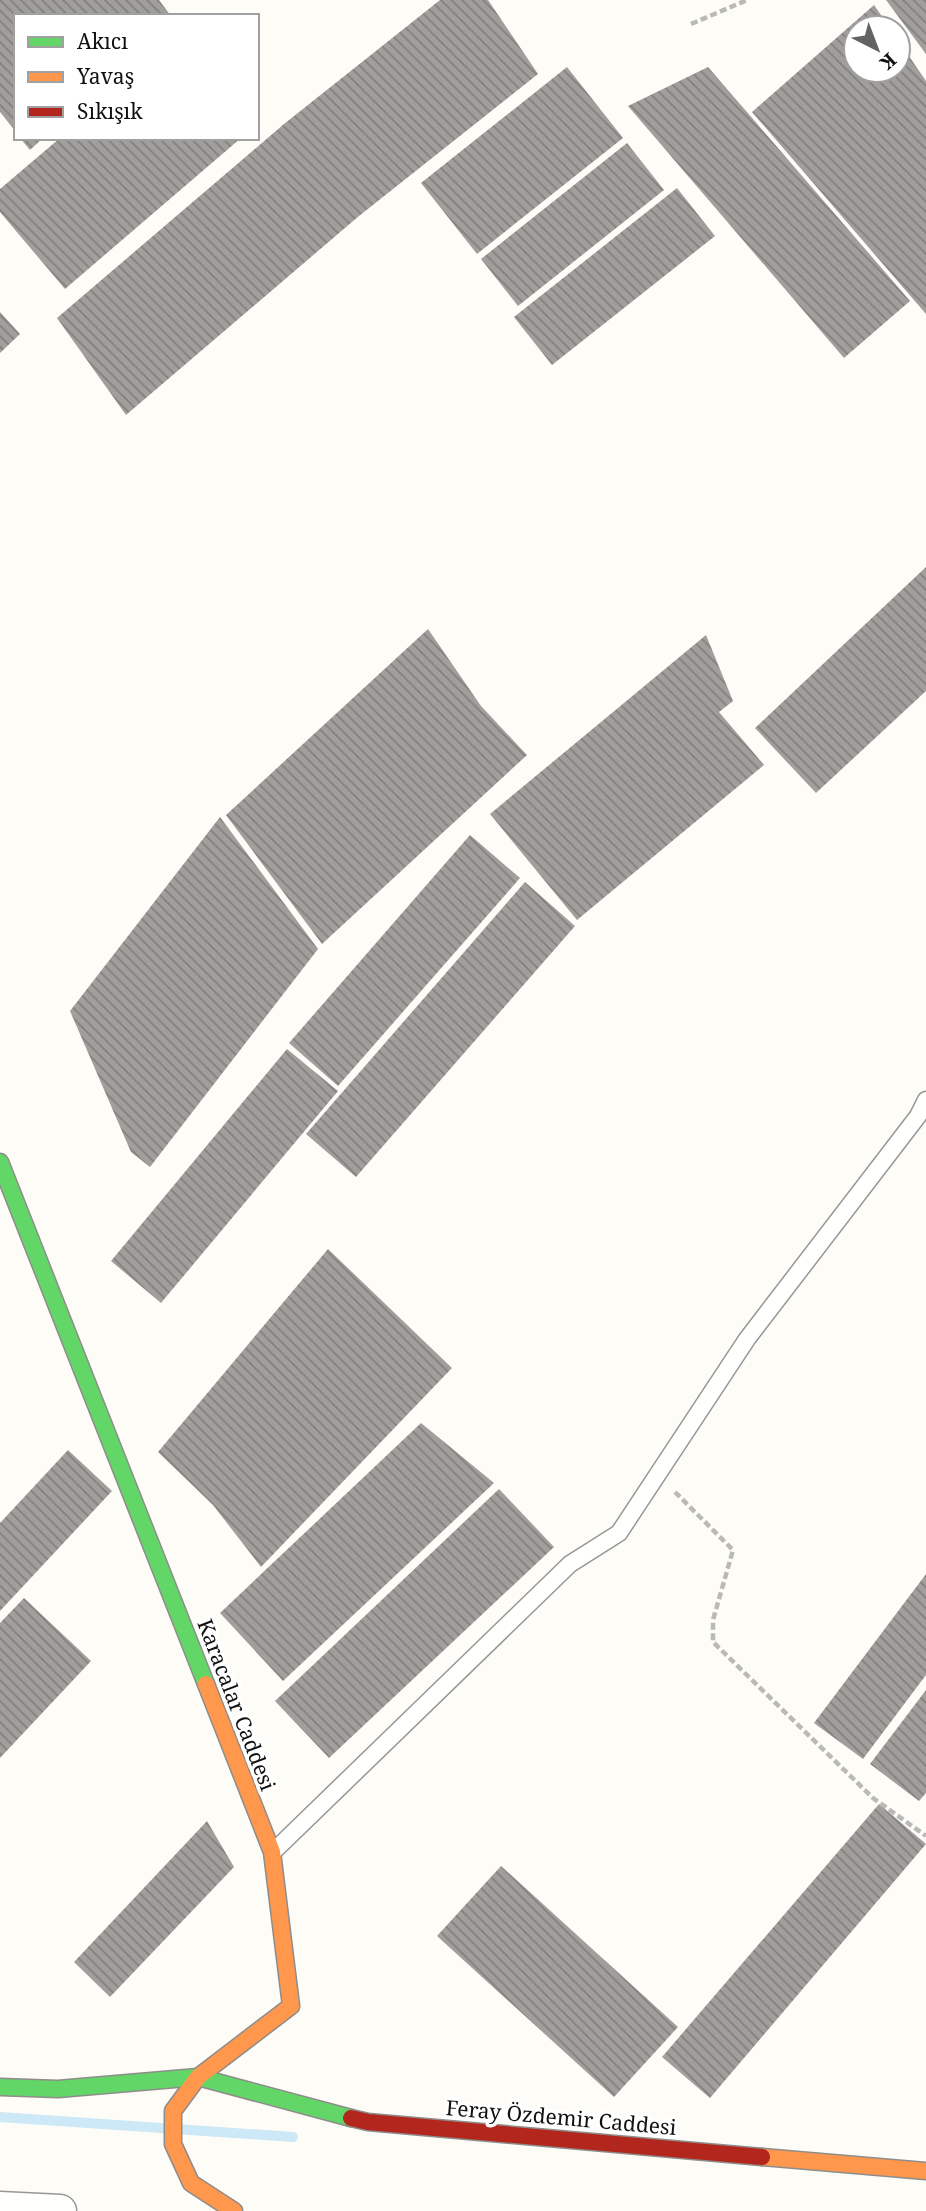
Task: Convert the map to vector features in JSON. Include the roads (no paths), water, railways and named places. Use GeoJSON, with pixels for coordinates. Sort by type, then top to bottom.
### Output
{"type":"FeatureCollection","features":[{"type":"Feature","properties":{"kind":"street","name":"Karacalar Caddesi"},"geometry":{"type":"LineString","coordinates":[[0,1162],[272,1852],[291,2006],[198,2077],[173,2111],[173,2144],[191,2183],[234,2211]]}},
{"type":"Feature","properties":{"kind":"street"},"geometry":{"type":"LineString","coordinates":[[0,2087],[58,2089],[198,2077]]}},
{"type":"Feature","properties":{"kind":"street","name":"Feray Özdemir Caddesi"},"geometry":{"type":"LineString","coordinates":[[198,2077],[368,2122],[926,2171]]}},
{"type":"Feature","properties":{"kind":"street"},"geometry":{"type":"LineString","coordinates":[[0,2208],[60,2211]]}},
{"type":"Feature","properties":{"kind":"lane"},"geometry":{"type":"LineString","coordinates":[[272,1852],[570,1564],[619,1533],[747,1339],[918,1116],[926,1100]]}},
{"type":"Feature","properties":{"kind":"waterway"},"geometry":{"type":"LineString","coordinates":[[0,2117],[293,2137]]}}]}
